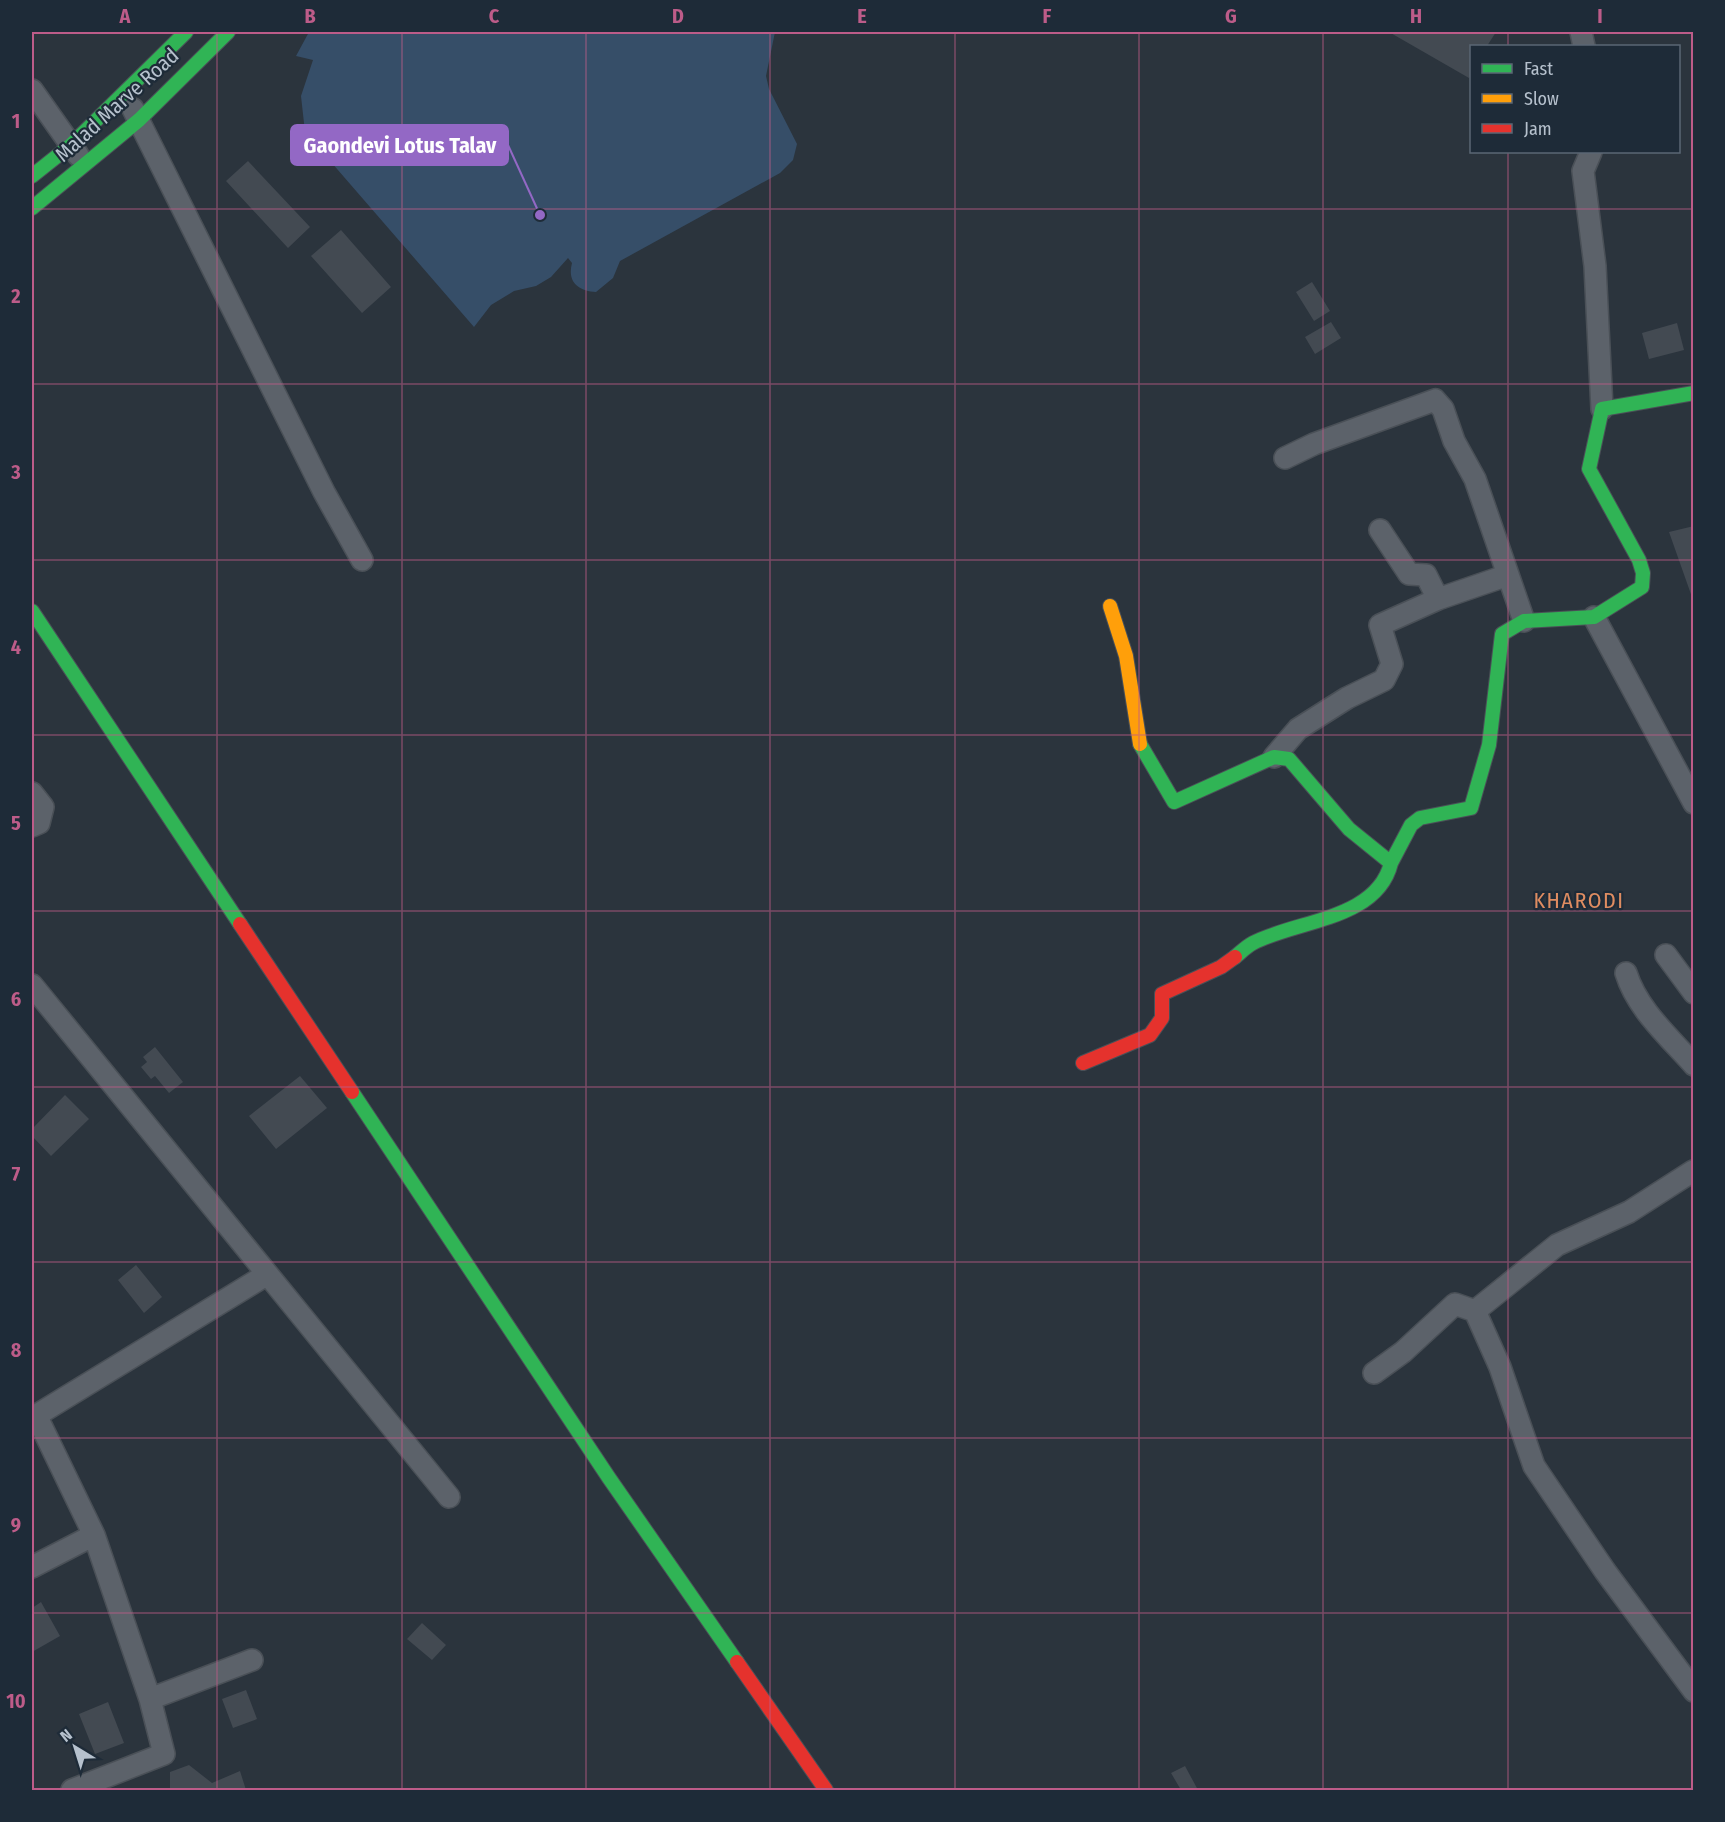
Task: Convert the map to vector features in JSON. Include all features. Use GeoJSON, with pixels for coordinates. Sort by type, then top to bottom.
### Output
{"type":"FeatureCollection","features":[{"type":"Feature","properties":{"kind":"street"},"geometry":{"type":"LineString","coordinates":[[32,176],[71,145],[186,32]]}},
{"type":"Feature","properties":{"kind":"street","name":"Malad Marve Road"},"geometry":{"type":"LineString","coordinates":[[32,208],[138,120],[228,32]]}},
{"type":"Feature","properties":{"kind":"street"},"geometry":{"type":"LineString","coordinates":[[32,90],[84,164]]}},
{"type":"Feature","properties":{"kind":"street"},"geometry":{"type":"LineString","coordinates":[[124,93],[324,492],[362,560]]}},
{"type":"Feature","properties":{"kind":"street"},"geometry":{"type":"LineString","coordinates":[[1083,1063],[1150,1035],[1162,1018],[1162,994],[1221,967],[1252,943],[1343,912],[1371,895],[1387,879],[1391,863],[1411,825],[1420,818],[1471,808],[1489,745],[1502,634],[1524,621],[1594,617],[1617,605],[1641,587],[1643,573],[1589,469],[1602,409],[1595,266],[1583,171],[1591,153]]}},
{"type":"Feature","properties":{"kind":"street"},"geometry":{"type":"LineString","coordinates":[[1602,409],[1694,393]]}},
{"type":"Feature","properties":{"kind":"street"},"geometry":{"type":"LineString","coordinates":[[1285,458],[1333,436],[1435,400],[1443,409],[1454,441],[1475,479],[1524,621]]}},
{"type":"Feature","properties":{"kind":"street"},"geometry":{"type":"LineString","coordinates":[[1380,530],[1409,574],[1426,575],[1438,599]]}},
{"type":"Feature","properties":{"kind":"street"},"geometry":{"type":"LineString","coordinates":[[1110,606],[1126,656],[1139,742],[1174,802],[1274,757],[1298,729],[1347,698],[1384,680],[1392,664],[1380,626],[1438,599],[1508,575]]}},
{"type":"Feature","properties":{"kind":"street"},"geometry":{"type":"LineString","coordinates":[[32,611],[609,1478],[826,1791]]}},
{"type":"Feature","properties":{"kind":"street"},"geometry":{"type":"LineString","coordinates":[[1594,617],[1694,803]]}},
{"type":"Feature","properties":{"kind":"street"},"geometry":{"type":"LineString","coordinates":[[1274,757],[1289,759],[1354,836],[1373,854],[1391,863]]}},
{"type":"Feature","properties":{"kind":"street"},"geometry":{"type":"LineString","coordinates":[[32,793],[43,807],[39,823],[32,826]]}},
{"type":"Feature","properties":{"kind":"street"},"geometry":{"type":"LineString","coordinates":[[1666,955],[1694,993]]}},
{"type":"Feature","properties":{"kind":"street"},"geometry":{"type":"LineString","coordinates":[[1626,973],[1631,991],[1694,1065]]}},
{"type":"Feature","properties":{"kind":"street"},"geometry":{"type":"LineString","coordinates":[[32,985],[449,1497]]}},
{"type":"Feature","properties":{"kind":"street"},"geometry":{"type":"LineString","coordinates":[[1475,1311],[1557,1245],[1629,1212],[1693,1171]]}},
{"type":"Feature","properties":{"kind":"street"},"geometry":{"type":"LineString","coordinates":[[72,1791],[114,1783],[164,1754],[150,1699],[94,1535],[34,1417],[266,1275]]}},
{"type":"Feature","properties":{"kind":"street"},"geometry":{"type":"LineString","coordinates":[[1374,1373],[1404,1352],[1455,1304],[1475,1311],[1500,1367],[1534,1466],[1605,1571],[1694,1691]]}},
{"type":"Feature","properties":{"kind":"street"},"geometry":{"type":"LineString","coordinates":[[32,1567],[94,1535]]}},
{"type":"Feature","properties":{"kind":"street"},"geometry":{"type":"LineString","coordinates":[[150,1699],[252,1660]]}},
{"type":"Feature","properties":{"kind":"water"},"geometry":{"type":"Polygon","coordinates":[[[309,32],[775,32],[766,76],[769,89],[797,144],[793,160],[780,173],[620,261],[613,278],[596,292],[584,290],[575,284],[571,275],[572,263],[568,258],[551,277],[536,286],[514,291],[491,305],[474,327],[305,132],[301,96],[313,60],[296,56],[309,32]]]}},
{"type":"Feature","properties":{"kind":"building"},"geometry":{"type":"Polygon","coordinates":[[[1389,32],[1496,32],[1488,45],[1470,45],[1469,78],[1389,32]]]}},
{"type":"Feature","properties":{"kind":"building"},"geometry":{"type":"Polygon","coordinates":[[[248,161],[310,227],[288,248],[226,181],[248,161]]]}},
{"type":"Feature","properties":{"kind":"building"},"geometry":{"type":"Polygon","coordinates":[[[341,230],[391,287],[362,313],[311,256],[341,230]]]}},
{"type":"Feature","properties":{"kind":"building"},"geometry":{"type":"Polygon","coordinates":[[[1312,282],[1330,311],[1314,321],[1296,292],[1312,282]]]}},
{"type":"Feature","properties":{"kind":"building"},"geometry":{"type":"Polygon","coordinates":[[[1331,322],[1341,338],[1315,354],[1305,337],[1331,322]]]}},
{"type":"Feature","properties":{"kind":"building"},"geometry":{"type":"Polygon","coordinates":[[[1677,323],[1684,350],[1649,359],[1642,333],[1677,323]]]}},
{"type":"Feature","properties":{"kind":"building"},"geometry":{"type":"Polygon","coordinates":[[[1694,526],[1694,600],[1693,600],[1669,532],[1694,526]]]}},
{"type":"Feature","properties":{"kind":"building"},"geometry":{"type":"Polygon","coordinates":[[[155,1047],[183,1082],[169,1093],[155,1076],[151,1079],[141,1067],[147,1062],[143,1057],[155,1047]]]}},
{"type":"Feature","properties":{"kind":"building"},"geometry":{"type":"Polygon","coordinates":[[[300,1076],[327,1108],[276,1149],[249,1116],[300,1076]]]}},
{"type":"Feature","properties":{"kind":"building"},"geometry":{"type":"Polygon","coordinates":[[[65,1095],[89,1119],[51,1156],[32,1136],[32,1129],[65,1095]]]}},
{"type":"Feature","properties":{"kind":"building"},"geometry":{"type":"Polygon","coordinates":[[[136,1265],[162,1297],[144,1313],[118,1280],[136,1265]]]}},
{"type":"Feature","properties":{"kind":"building"},"geometry":{"type":"Polygon","coordinates":[[[41,1602],[60,1636],[32,1652],[32,1608],[41,1602]]]}},
{"type":"Feature","properties":{"kind":"building"},"geometry":{"type":"Polygon","coordinates":[[[422,1623],[446,1645],[432,1660],[407,1639],[422,1623]]]}},
{"type":"Feature","properties":{"kind":"building"},"geometry":{"type":"Polygon","coordinates":[[[246,1690],[257,1719],[233,1728],[222,1699],[246,1690]]]}},
{"type":"Feature","properties":{"kind":"building"},"geometry":{"type":"Polygon","coordinates":[[[108,1702],[124,1743],[95,1754],[79,1714],[108,1702]]]}},
{"type":"Feature","properties":{"kind":"building"},"geometry":{"type":"Polygon","coordinates":[[[189,1765],[212,1783],[240,1771],[246,1790],[170,1790],[170,1772],[189,1765]]]}},
{"type":"Feature","properties":{"kind":"building"},"geometry":{"type":"Polygon","coordinates":[[[1185,1766],[1198,1790],[1181,1790],[1171,1773],[1185,1766]]]}},
{"type":"Feature","properties":{"kind":"traffic: fast"},"geometry":{"type":"LineString","coordinates":[[32,176],[71,145],[186,32]]}},
{"type":"Feature","properties":{"kind":"traffic: fast"},"geometry":{"type":"LineString","coordinates":[[32,208],[139,120],[228,32]]}},
{"type":"Feature","properties":{"kind":"traffic: fast"},"geometry":{"type":"LineString","coordinates":[[1391,863],[1411,825],[1420,818],[1471,808],[1489,745],[1502,634],[1524,621],[1594,617],[1642,587],[1643,573],[1639,560],[1589,469],[1602,409],[1694,393]]}},
{"type":"Feature","properties":{"kind":"traffic: fast"},"geometry":{"type":"LineString","coordinates":[[32,611],[240,924]]}},
{"type":"Feature","properties":{"kind":"traffic: fast"},"geometry":{"type":"LineString","coordinates":[[1140,744],[1174,802],[1274,757],[1289,759],[1349,829],[1391,863],[1383,882],[1370,896],[1353,907],[1333,916],[1271,935],[1251,944],[1235,957]]}},
{"type":"Feature","properties":{"kind":"traffic: fast"},"geometry":{"type":"LineString","coordinates":[[352,1092],[609,1478],[737,1662]]}},
{"type":"Feature","properties":{"kind":"traffic: slow"},"geometry":{"type":"LineString","coordinates":[[1110,606],[1126,656],[1140,744]]}},
{"type":"Feature","properties":{"kind":"traffic: jam"},"geometry":{"type":"LineString","coordinates":[[240,924],[352,1092]]}},
{"type":"Feature","properties":{"kind":"traffic: jam"},"geometry":{"type":"LineString","coordinates":[[1083,1063],[1150,1035],[1162,1018],[1162,994],[1221,967],[1235,957]]}},
{"type":"Feature","properties":{"kind":"traffic: jam"},"geometry":{"type":"LineString","coordinates":[[737,1662],[826,1790]]}},
{"type":"Feature","properties":{"kind":"place","name":"Gaondevi Lotus Talav"},"geometry":{"type":"Point","coordinates":[540,215]}},
{"type":"Feature","properties":{"kind":"district","name":"KHARODI"},"geometry":{"type":"Point","coordinates":[1579,900]}}]}
